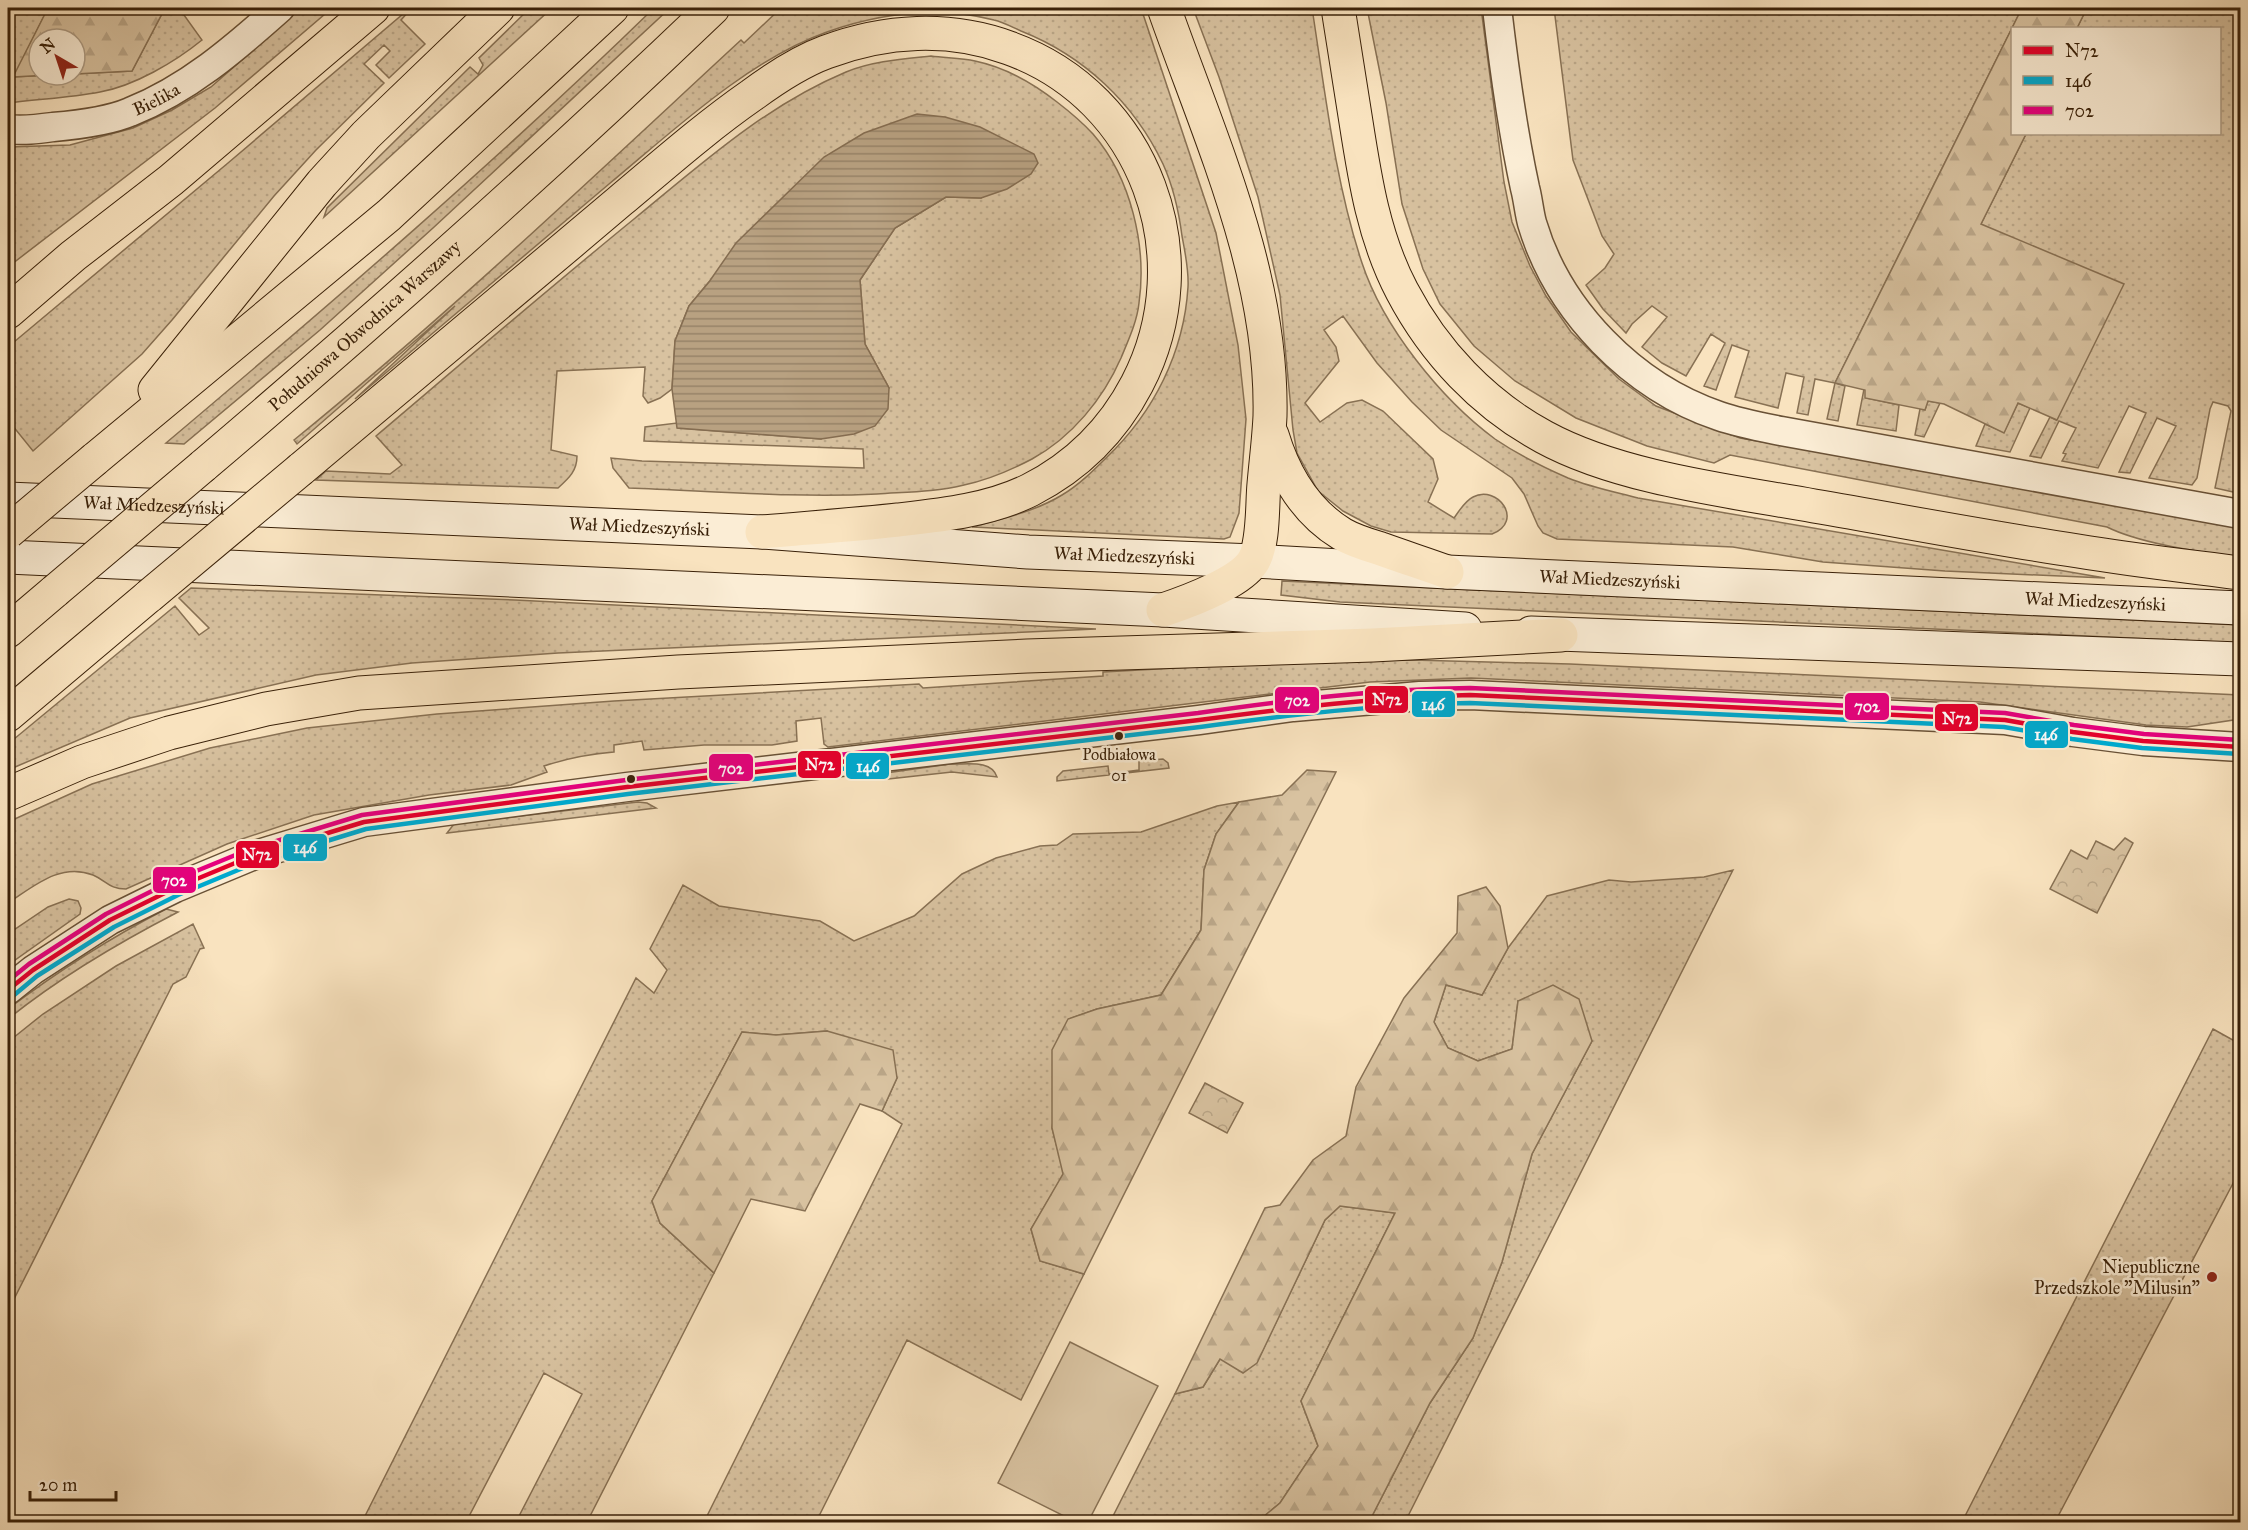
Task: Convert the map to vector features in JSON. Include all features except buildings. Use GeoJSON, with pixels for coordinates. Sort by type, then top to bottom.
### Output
{"type":"FeatureCollection","features":[{"type":"Feature","properties":{"kind":"highway"},"geometry":{"type":"LineString","coordinates":[[8,312],[73,256],[171,180],[373,8]]}},
{"type":"Feature","properties":{"kind":"highway"},"geometry":{"type":"LineString","coordinates":[[95,459],[201,335],[271,244],[322,183],[366,135],[498,8]]}},
{"type":"Feature","properties":{"kind":"highway"},"geometry":{"type":"LineString","coordinates":[[8,532],[388,215],[612,8]]}},
{"type":"Feature","properties":{"kind":"highway","name":"Południowa Obwodnica Warszawy"},"geometry":{"type":"LineString","coordinates":[[8,631],[316,369],[444,256],[713,8]]}},
{"type":"Feature","properties":{"kind":"highway"},"geometry":{"type":"LineString","coordinates":[[1163,610],[1234,579],[1254,561],[1259,540],[1269,425],[1265,340],[1250,263],[1226,179],[1164,8]]}},
{"type":"Feature","properties":{"kind":"highway"},"geometry":{"type":"LineString","coordinates":[[1338,8],[1370,204],[1389,266],[1419,321],[1455,367],[1481,392],[1545,438],[1593,458],[1661,477],[2077,551],[2241,573]]}},
{"type":"Feature","properties":{"kind":"highway"},"geometry":{"type":"LineString","coordinates":[[8,715],[721,117],[799,64],[826,52],[881,36],[941,33],[964,36],[1009,48],[1058,72],[1082,90],[1119,131],[1135,157],[1159,211],[1166,260],[1162,312],[1156,341],[1128,402],[1087,452],[1057,474],[1029,490],[999,502],[935,516],[762,532]]}},
{"type":"Feature","properties":{"kind":"highway"},"geometry":{"type":"LineString","coordinates":[[1269,425],[1289,479],[1322,520],[1351,539],[1447,572]]}},
{"type":"Feature","properties":{"kind":"highway"},"geometry":{"type":"LineString","coordinates":[[8,794],[82,762],[169,733],[256,711],[359,693],[689,672],[1015,657],[1373,645],[1562,635]]}},
{"type":"Feature","properties":{"kind":"main road","name":"Wał Miedzeszyński"},"geometry":{"type":"LineString","coordinates":[[8,499],[762,532],[1028,552],[2241,608]]}},
{"type":"Feature","properties":{"kind":"main road"},"geometry":{"type":"LineString","coordinates":[[8,557],[1163,610],[1562,635],[2241,659]]}},
{"type":"Feature","properties":{"kind":"street","name":"Bielika"},"geometry":{"type":"LineString","coordinates":[[8,129],[70,126],[128,113],[176,90],[230,52],[280,8]]}},
{"type":"Feature","properties":{"kind":"street"},"geometry":{"type":"LineString","coordinates":[[1497,8],[1508,95],[1521,168],[1532,223],[1547,261],[1563,290],[1593,330],[1612,351],[1656,385],[1675,397],[1721,417],[1781,431],[2241,514]]}},
{"type":"Feature","properties":{"kind":"street"},"geometry":{"type":"LineString","coordinates":[[8,990],[33,970],[110,920],[175,888],[252,856],[364,822],[627,787],[1293,707],[1420,696],[1518,696],[2005,720],[2143,741],[2241,747]]}},
{"type":"Feature","properties":{"kind":"green space"},"geometry":{"type":"Polygon","coordinates":[[[8,8],[48,8],[39,27],[27,27],[27,51],[14,77],[27,76],[27,87],[87,87],[87,73],[132,71],[165,8],[179,8],[202,40],[154,72],[113,89],[77,96],[8,103],[8,8]]]}},
{"type":"Feature","properties":{"kind":"green space"},"geometry":{"type":"Polygon","coordinates":[[[48,8],[165,8],[132,71],[87,73],[87,27],[38,27],[48,8]]]}},
{"type":"Feature","properties":{"kind":"green space"},"geometry":{"type":"Polygon","coordinates":[[[301,8],[332,8],[215,108],[8,267],[8,147],[70,145],[133,128],[172,110],[211,87],[301,8]]]}},
{"type":"Feature","properties":{"kind":"green space"},"geometry":{"type":"Polygon","coordinates":[[[410,8],[419,8],[410,10],[401,20],[425,44],[389,78],[376,65],[390,51],[384,45],[364,64],[384,83],[316,150],[274,196],[142,354],[33,451],[8,420],[8,347],[410,8]]]}},
{"type":"Feature","properties":{"kind":"green space"},"geometry":{"type":"Polygon","coordinates":[[[530,8],[552,8],[324,217],[327,208],[470,67],[478,74],[483,65],[479,58],[530,8]]]}},
{"type":"Feature","properties":{"kind":"green space"},"geometry":{"type":"Polygon","coordinates":[[[654,8],[670,8],[320,330],[184,444],[166,443],[414,230],[654,8]]]}},
{"type":"Feature","properties":{"kind":"green space"},"geometry":{"type":"Polygon","coordinates":[[[781,8],[1141,8],[1216,233],[1238,345],[1246,419],[1239,513],[1230,537],[1224,539],[972,527],[1007,518],[1052,501],[1086,477],[1124,439],[1152,401],[1173,357],[1185,311],[1188,274],[1177,209],[1167,172],[1151,142],[1122,102],[1086,68],[1044,41],[997,21],[952,13],[889,16],[847,25],[798,44],[740,78],[659,142],[355,399],[455,306],[297,444],[294,440],[465,294],[741,40],[744,43],[781,8]]]}},
{"type":"Feature","properties":{"kind":"green space"},"geometry":{"type":"Polygon","coordinates":[[[1193,8],[1312,8],[1338,169],[1353,232],[1372,287],[1399,336],[1435,383],[1454,404],[1503,445],[1568,478],[1638,498],[2105,578],[1945,571],[1823,562],[1733,547],[1557,539],[1543,533],[1524,494],[1512,478],[1441,430],[1377,363],[1343,316],[1324,330],[1336,347],[1339,361],[1305,403],[1320,422],[1347,403],[1362,400],[1383,411],[1433,459],[1438,479],[1428,502],[1454,518],[1462,506],[1473,497],[1482,494],[1491,495],[1504,506],[1507,513],[1502,528],[1492,534],[1391,532],[1371,526],[1343,511],[1318,491],[1297,453],[1280,295],[1258,197],[1219,77],[1193,8]]]}},
{"type":"Feature","properties":{"kind":"green space"},"geometry":{"type":"Polygon","coordinates":[[[1367,8],[1481,8],[1504,182],[1512,222],[1530,266],[1546,296],[1571,332],[1619,379],[1656,406],[1740,438],[2240,526],[2240,558],[2154,543],[2107,527],[1730,455],[1714,463],[1647,446],[1576,418],[1515,381],[1474,346],[1440,304],[1423,269],[1402,204],[1386,103],[1367,8]]]}},
{"type":"Feature","properties":{"kind":"green space"},"geometry":{"type":"Polygon","coordinates":[[[1554,8],[2022,8],[1835,383],[1815,379],[1808,415],[1797,413],[1804,377],[1786,373],[1778,408],[1735,397],[1749,351],[1732,345],[1716,390],[1704,386],[1725,343],[1711,334],[1686,376],[1662,363],[1642,347],[1667,317],[1652,306],[1632,324],[1626,333],[1603,309],[1586,285],[1605,268],[1614,254],[1602,236],[1573,160],[1554,8]]]}},
{"type":"Feature","properties":{"kind":"green space"},"geometry":{"type":"Polygon","coordinates":[[[2022,8],[2087,8],[2078,27],[2012,27],[2022,8]]]}},
{"type":"Feature","properties":{"kind":"green space"},"geometry":{"type":"Polygon","coordinates":[[[2087,8],[2240,8],[2240,486],[2238,493],[2215,488],[2231,411],[2228,406],[2213,402],[2197,478],[2192,485],[2149,478],[2176,426],[2157,418],[2130,473],[2119,472],[2146,413],[2129,406],[2098,468],[2062,461],[2066,454],[2063,453],[2076,428],[2059,421],[2041,458],[2030,456],[2050,417],[2056,420],[1981,224],[2026,135],[2221,135],[2221,27],[2078,27],[2087,8]]]}},
{"type":"Feature","properties":{"kind":"green space"},"geometry":{"type":"Polygon","coordinates":[[[2011,30],[2011,135],[2026,135],[1981,224],[2124,284],[2057,420],[2018,403],[2004,433],[1944,404],[1928,401],[1925,410],[1865,398],[1865,390],[1835,383],[2011,30]]]}},
{"type":"Feature","properties":{"kind":"green space"},"geometry":{"type":"Polygon","coordinates":[[[27,49],[27,76],[13,77],[27,49]]]}},
{"type":"Feature","properties":{"kind":"green space"},"geometry":{"type":"Polygon","coordinates":[[[931,56],[970,60],[997,67],[1048,95],[1076,117],[1093,134],[1106,152],[1117,171],[1133,214],[1141,259],[1141,281],[1138,310],[1132,331],[1114,373],[1085,416],[1047,450],[1008,471],[964,485],[921,491],[846,495],[784,495],[629,488],[613,468],[611,458],[864,468],[863,449],[644,441],[645,427],[677,423],[678,428],[821,439],[889,388],[865,344],[860,280],[895,228],[946,197],[981,198],[1038,163],[709,282],[689,306],[675,341],[672,389],[660,398],[648,403],[643,396],[645,367],[557,371],[551,450],[577,456],[574,470],[558,488],[316,480],[326,471],[390,474],[402,465],[376,436],[684,178],[761,119],[816,86],[856,68],[899,59],[931,56]]]}},
{"type":"Feature","properties":{"kind":"green space"},"geometry":{"type":"Polygon","coordinates":[[[1835,383],[1845,386],[1838,421],[1827,419],[1835,383]]]}},
{"type":"Feature","properties":{"kind":"green space"},"geometry":{"type":"Polygon","coordinates":[[[1864,389],[1866,398],[1899,405],[1896,431],[1857,425],[1864,389]]]}},
{"type":"Feature","properties":{"kind":"green space"},"geometry":{"type":"Polygon","coordinates":[[[1928,401],[1940,403],[1924,437],[1915,435],[1920,409],[1925,410],[1928,401]]]}},
{"type":"Feature","properties":{"kind":"green space"},"geometry":{"type":"Polygon","coordinates":[[[2018,403],[2030,408],[2010,452],[1976,446],[1985,424],[2004,432],[2018,403]]]}},
{"type":"Feature","properties":{"kind":"green space"},"geometry":{"type":"Polygon","coordinates":[[[1282,581],[2240,625],[2240,643],[1340,602],[1281,595],[1282,581]]]}},
{"type":"Feature","properties":{"kind":"green space"},"geometry":{"type":"Polygon","coordinates":[[[191,588],[515,600],[1096,629],[558,653],[412,663],[316,675],[130,718],[8,770],[8,744],[175,606],[199,635],[209,628],[179,598],[191,588]]]}},
{"type":"Feature","properties":{"kind":"green space"},"geometry":{"type":"Polygon","coordinates":[[[1412,660],[1570,664],[2240,695],[2240,719],[2187,727],[2146,725],[1980,702],[1471,678],[1370,682],[828,747],[824,744],[821,718],[796,721],[797,741],[772,745],[704,745],[644,750],[642,741],[614,745],[614,752],[579,757],[544,766],[547,772],[511,785],[429,795],[314,815],[227,844],[126,889],[112,886],[93,875],[69,872],[48,878],[8,903],[8,822],[92,784],[210,748],[307,728],[437,714],[614,701],[919,684],[923,688],[1103,676],[1103,672],[1284,662],[1412,660]]]}},
{"type":"Feature","properties":{"kind":"green space"},"geometry":{"type":"Polygon","coordinates":[[[1163,759],[1168,763],[1169,768],[1057,781],[1057,777],[1063,771],[1108,766],[1109,774],[1139,770],[1139,761],[1163,759]]]}},
{"type":"Feature","properties":{"kind":"green space"},"geometry":{"type":"Polygon","coordinates":[[[950,764],[984,765],[994,771],[997,777],[952,772],[879,780],[886,773],[950,764]]]}},
{"type":"Feature","properties":{"kind":"green space"},"geometry":{"type":"Polygon","coordinates":[[[1307,770],[1336,772],[1084,1274],[1040,1261],[1031,1229],[1063,1174],[1052,1128],[1052,1050],[1068,1019],[1097,1009],[1161,995],[1201,930],[1204,870],[1216,834],[1239,802],[1282,795],[1307,770]]]}},
{"type":"Feature","properties":{"kind":"green space"},"geometry":{"type":"Polygon","coordinates":[[[638,802],[647,803],[656,808],[447,833],[454,824],[638,802]]]}},
{"type":"Feature","properties":{"kind":"green space"},"geometry":{"type":"Polygon","coordinates":[[[1239,802],[1216,834],[1204,870],[1201,930],[1161,995],[1097,1009],[1069,1019],[1052,1128],[1064,1174],[1031,1229],[1040,1261],[1084,1274],[1021,1400],[907,1340],[816,1522],[704,1522],[902,1124],[882,1111],[897,1078],[827,1031],[776,1035],[742,1032],[652,1201],[660,1223],[714,1273],[587,1522],[516,1522],[582,1394],[544,1373],[466,1522],[362,1522],[636,978],[654,993],[667,970],[650,949],[683,885],[719,906],[820,921],[854,941],[914,916],[962,874],[996,858],[1040,846],[1057,845],[1073,834],[1141,832],[1217,806],[1239,802]]]}},
{"type":"Feature","properties":{"kind":"green space"},"geometry":{"type":"Polygon","coordinates":[[[2125,838],[2133,843],[2097,913],[2050,889],[2071,850],[2087,859],[2096,841],[2114,850],[2125,838]]]}},
{"type":"Feature","properties":{"kind":"green space"},"geometry":{"type":"Polygon","coordinates":[[[1733,870],[1405,1522],[1369,1522],[1430,1403],[1473,1338],[1502,1262],[1532,1154],[1592,1041],[1518,1001],[1512,1049],[1478,1061],[1448,1048],[1434,1022],[1446,985],[1482,995],[1508,948],[1547,896],[1609,880],[1631,882],[1704,877],[1733,870]]]}},
{"type":"Feature","properties":{"kind":"green space"},"geometry":{"type":"Polygon","coordinates":[[[1486,887],[1500,906],[1508,948],[1482,995],[1446,985],[1434,1022],[1448,1048],[1478,1061],[1512,1049],[1518,1001],[1553,985],[1579,999],[1592,1041],[1532,1154],[1502,1262],[1473,1338],[1430,1403],[1369,1522],[1257,1522],[1280,1503],[1318,1446],[1301,1401],[1395,1213],[1340,1206],[1325,1220],[1257,1363],[1243,1373],[1220,1359],[1203,1387],[1175,1394],[1265,1208],[1280,1205],[1313,1160],[1346,1136],[1356,1087],[1404,998],[1457,933],[1458,896],[1486,887]]]}},
{"type":"Feature","properties":{"kind":"green space"},"geometry":{"type":"Polygon","coordinates":[[[69,899],[78,901],[81,908],[80,914],[8,965],[8,934],[48,907],[69,899]]]}},
{"type":"Feature","properties":{"kind":"green space"},"geometry":{"type":"Polygon","coordinates":[[[166,909],[178,912],[90,961],[8,1019],[8,1009],[46,981],[105,943],[166,909]]]}},
{"type":"Feature","properties":{"kind":"green space"},"geometry":{"type":"Polygon","coordinates":[[[193,924],[204,948],[200,949],[186,977],[173,984],[8,1311],[8,1091],[14,1085],[8,1077],[8,1042],[43,1014],[116,966],[193,924]]]}},
{"type":"Feature","properties":{"kind":"green space"},"geometry":{"type":"Polygon","coordinates":[[[2213,1029],[2240,1044],[2240,1170],[2055,1522],[1962,1522],[2213,1029]]]}},
{"type":"Feature","properties":{"kind":"green space"},"geometry":{"type":"Polygon","coordinates":[[[827,1031],[893,1050],[897,1078],[882,1111],[860,1104],[805,1211],[751,1199],[714,1273],[660,1223],[652,1201],[742,1032],[776,1035],[827,1031]]]}},
{"type":"Feature","properties":{"kind":"green space"},"geometry":{"type":"Polygon","coordinates":[[[1205,1083],[1243,1103],[1227,1133],[1189,1113],[1205,1083]]]}},
{"type":"Feature","properties":{"kind":"green space"},"geometry":{"type":"Polygon","coordinates":[[[1340,1206],[1395,1213],[1301,1401],[1318,1446],[1280,1503],[1257,1522],[1110,1522],[1175,1394],[1203,1387],[1220,1359],[1257,1362],[1325,1220],[1340,1206]]]}},
{"type":"Feature","properties":{"kind":"green space"},"geometry":{"type":"Polygon","coordinates":[[[1070,1342],[1158,1386],[1088,1522],[1076,1522],[998,1483],[1070,1342]]]}},
{"type":"Feature","properties":{"kind":"shaded area"},"geometry":{"type":"Polygon","coordinates":[[[917,114],[945,117],[980,127],[1034,154],[1038,163],[1031,174],[1007,189],[981,198],[946,197],[895,228],[860,280],[865,344],[889,388],[888,409],[875,426],[854,434],[821,439],[677,428],[672,389],[675,341],[689,306],[736,243],[824,157],[864,133],[917,114]]]}},
{"type":"Feature","properties":{"kind":"transit line","name":"702"},"geometry":{"type":"LineString","coordinates":[[8,981],[29,964],[106,914],[172,881],[250,849],[362,815],[626,780],[1300,700],[1402,690],[1470,688],[2005,713],[2144,734],[2240,740]]}},
{"type":"Feature","properties":{"kind":"transit line","name":"N72"},"geometry":{"type":"LineString","coordinates":[[8,990],[33,970],[110,920],[175,888],[252,856],[364,822],[627,787],[1300,707],[1470,695],[2005,720],[2143,741],[2240,747]]}},
{"type":"Feature","properties":{"kind":"transit line","name":"146"},"geometry":{"type":"LineString","coordinates":[[13,996],[37,976],[114,927],[178,895],[255,863],[366,829],[628,794],[1301,714],[1402,705],[1470,703],[2004,727],[2142,748],[2240,754]]}},
{"type":"Feature","properties":{"kind":"place","name":"Podbiałowa 01"},"geometry":{"type":"Point","coordinates":[1119,736]}},
{"type":"Feature","properties":{"kind":"place","name":"Niepubliczne Przedszkole \"Milusin\""},"geometry":{"type":"Point","coordinates":[2212,1277]}}]}
